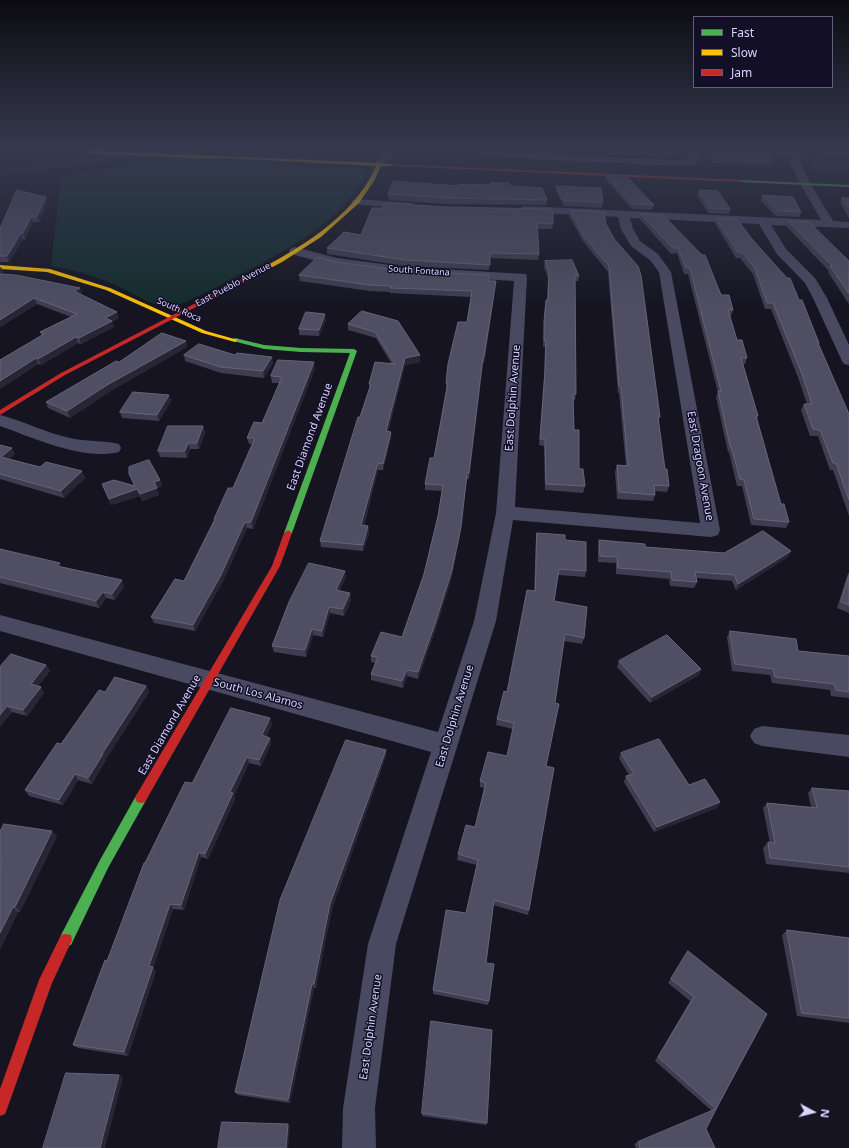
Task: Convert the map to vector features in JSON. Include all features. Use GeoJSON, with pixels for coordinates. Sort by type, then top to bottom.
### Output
{"type":"FeatureCollection","features":[{"type":"Feature","properties":{"kind":"street","name":"East Pueblo Avenue"},"geometry":{"type":"LineString","coordinates":[[0,413],[69,371],[246,279],[294,251],[327,230],[354,204]]}},
{"type":"Feature","properties":{"kind":"street"},"geometry":{"type":"LineString","coordinates":[[377,204],[424,207]]}},
{"type":"Feature","properties":{"kind":"street"},"geometry":{"type":"LineString","coordinates":[[817,204],[828,224]]}},
{"type":"Feature","properties":{"kind":"street"},"geometry":{"type":"LineString","coordinates":[[512,209],[623,213],[849,225]]}},
{"type":"Feature","properties":{"kind":"street","name":"East Dragoon Avenue"},"geometry":{"type":"LineString","coordinates":[[505,513],[711,530],[665,272],[654,258],[635,243],[627,229],[623,213]]}},
{"type":"Feature","properties":{"kind":"street"},"geometry":{"type":"LineString","coordinates":[[762,220],[781,251],[810,281],[820,298],[849,361]]}},
{"type":"Feature","properties":{"kind":"street","name":"South Fontana"},"geometry":{"type":"LineString","coordinates":[[294,251],[336,262],[405,271],[521,277]]}},
{"type":"Feature","properties":{"kind":"street","name":"South Roca"},"geometry":{"type":"LineString","coordinates":[[0,267],[48,270],[108,289],[204,332],[264,347],[301,350],[354,351]]}},
{"type":"Feature","properties":{"kind":"street","name":"East Dolphin Avenue"},"geometry":{"type":"LineString","coordinates":[[359,1148],[359,1108],[382,944],[485,621],[505,513],[521,277]]}},
{"type":"Feature","properties":{"kind":"street","name":"East Diamond Avenue"},"geometry":{"type":"LineString","coordinates":[[0,1109],[46,980],[104,864],[276,566],[354,351]]}},
{"type":"Feature","properties":{"kind":"street"},"geometry":{"type":"LineString","coordinates":[[0,420],[73,446],[113,448]]}},
{"type":"Feature","properties":{"kind":"street","name":"South Los Alamos"},"geometry":{"type":"LineString","coordinates":[[0,623],[446,745]]}},
{"type":"Feature","properties":{"kind":"street"},"geometry":{"type":"LineString","coordinates":[[762,736],[849,746]]}},
{"type":"Feature","properties":{"kind":"green space"},"geometry":{"type":"Polygon","coordinates":[[[58,204],[345,204],[323,224],[286,250],[193,299],[173,307],[165,307],[150,302],[113,284],[90,275],[51,266],[58,204]]]}},
{"type":"Feature","properties":{"kind":"building"},"geometry":{"type":"Polygon","coordinates":[[[11,204],[43,204],[37,216],[31,217],[23,233],[21,233],[7,256],[0,256],[0,229],[11,204]]]}},
{"type":"Feature","properties":{"kind":"building"},"geometry":{"type":"Polygon","coordinates":[[[385,204],[394,204],[446,207],[551,209],[553,214],[553,224],[537,223],[539,254],[490,253],[490,265],[405,260],[327,248],[344,232],[361,235],[372,208],[383,208],[385,204]]]}},
{"type":"Feature","properties":{"kind":"building"},"geometry":{"type":"Polygon","coordinates":[[[633,204],[653,204],[654,205],[633,204]]]}},
{"type":"Feature","properties":{"kind":"building"},"geometry":{"type":"Polygon","coordinates":[[[707,204],[726,204],[730,209],[710,208],[707,204]]]}},
{"type":"Feature","properties":{"kind":"building"},"geometry":{"type":"Polygon","coordinates":[[[771,204],[797,204],[801,212],[778,211],[771,204]]]}},
{"type":"Feature","properties":{"kind":"building"},"geometry":{"type":"Polygon","coordinates":[[[570,210],[604,212],[606,224],[615,240],[638,266],[641,275],[660,417],[658,417],[665,469],[667,469],[669,486],[654,485],[655,495],[619,492],[617,465],[628,466],[621,387],[619,386],[609,266],[583,235],[570,210]]]}},
{"type":"Feature","properties":{"kind":"building"},"geometry":{"type":"Polygon","coordinates":[[[641,214],[663,215],[702,255],[705,255],[721,295],[729,295],[733,310],[728,310],[737,340],[742,340],[747,358],[741,358],[758,416],[756,416],[781,504],[784,504],[789,522],[754,519],[744,480],[740,479],[730,446],[718,391],[721,391],[690,268],[686,268],[678,248],[673,248],[641,214]]]}},
{"type":"Feature","properties":{"kind":"building"},"geometry":{"type":"Polygon","coordinates":[[[716,218],[737,219],[752,239],[787,278],[790,278],[799,300],[802,300],[818,343],[849,414],[849,500],[836,463],[833,463],[820,430],[813,429],[804,404],[812,404],[802,374],[773,303],[767,303],[755,268],[742,252],[738,252],[716,218]]]}},
{"type":"Feature","properties":{"kind":"building"},"geometry":{"type":"Polygon","coordinates":[[[788,221],[809,222],[849,261],[849,294],[830,266],[832,266],[788,221]]]}},
{"type":"Feature","properties":{"kind":"building"},"geometry":{"type":"Polygon","coordinates":[[[318,257],[335,262],[405,271],[489,275],[489,281],[496,281],[483,357],[461,527],[452,570],[418,672],[407,670],[402,681],[371,674],[378,657],[371,656],[381,632],[402,637],[424,574],[438,516],[443,485],[425,484],[430,458],[434,458],[448,383],[446,383],[448,364],[458,322],[467,322],[472,291],[390,288],[391,286],[369,285],[299,275],[318,257]]]}},
{"type":"Feature","properties":{"kind":"building"},"geometry":{"type":"Polygon","coordinates":[[[572,260],[579,276],[575,276],[576,394],[573,394],[574,430],[579,430],[579,469],[583,469],[585,486],[546,484],[545,439],[540,439],[545,371],[546,341],[544,341],[544,322],[546,300],[548,300],[549,272],[545,261],[572,260]]]}},
{"type":"Feature","properties":{"kind":"building"},"geometry":{"type":"Polygon","coordinates":[[[0,274],[16,275],[80,288],[74,291],[117,312],[105,318],[112,321],[79,338],[76,337],[38,359],[36,358],[0,381],[0,360],[44,334],[40,332],[77,314],[34,298],[0,320],[0,274]]]}},
{"type":"Feature","properties":{"kind":"building"},"geometry":{"type":"Polygon","coordinates":[[[362,311],[398,321],[420,355],[405,358],[386,431],[391,432],[383,464],[378,463],[361,525],[368,526],[363,545],[320,541],[358,417],[360,417],[371,384],[369,384],[375,362],[395,364],[375,332],[348,324],[362,311]]]}},
{"type":"Feature","properties":{"kind":"building"},"geometry":{"type":"Polygon","coordinates":[[[306,312],[325,314],[319,330],[299,329],[306,312]]]}},
{"type":"Feature","properties":{"kind":"building"},"geometry":{"type":"Polygon","coordinates":[[[162,333],[186,341],[107,385],[67,411],[46,402],[116,361],[119,362],[162,333]]]}},
{"type":"Feature","properties":{"kind":"building"},"geometry":{"type":"Polygon","coordinates":[[[199,344],[235,355],[237,353],[272,357],[263,371],[220,367],[184,355],[199,344]]]}},
{"type":"Feature","properties":{"kind":"building"},"geometry":{"type":"Polygon","coordinates":[[[278,360],[314,362],[251,522],[245,522],[221,575],[193,625],[151,617],[175,579],[184,581],[215,519],[228,488],[233,488],[255,438],[247,438],[254,422],[262,423],[282,377],[271,376],[278,360]]]}},
{"type":"Feature","properties":{"kind":"building"},"geometry":{"type":"Polygon","coordinates":[[[133,392],[169,395],[157,415],[120,412],[133,392]]]}},
{"type":"Feature","properties":{"kind":"building"},"geometry":{"type":"Polygon","coordinates":[[[168,426],[203,426],[197,443],[188,443],[185,451],[158,451],[168,426]]]}},
{"type":"Feature","properties":{"kind":"building"},"geometry":{"type":"Polygon","coordinates":[[[0,445],[12,448],[1,457],[40,467],[46,462],[82,471],[61,491],[0,474],[0,445]]]}},
{"type":"Feature","properties":{"kind":"building"},"geometry":{"type":"Polygon","coordinates":[[[149,460],[160,480],[154,482],[157,488],[140,494],[137,489],[109,499],[102,484],[114,480],[135,486],[129,474],[129,467],[149,460]]]}},
{"type":"Feature","properties":{"kind":"building"},"geometry":{"type":"Polygon","coordinates":[[[763,531],[791,551],[738,584],[734,575],[695,572],[697,582],[672,580],[671,572],[618,568],[617,557],[600,556],[599,540],[645,544],[645,547],[724,553],[763,531]]]}},
{"type":"Feature","properties":{"kind":"building"},"geometry":{"type":"Polygon","coordinates":[[[537,533],[565,535],[565,540],[586,542],[586,571],[559,569],[554,601],[587,607],[584,638],[565,634],[555,703],[559,704],[546,766],[554,768],[529,910],[494,900],[486,963],[494,964],[489,1001],[433,990],[446,910],[466,913],[478,860],[458,854],[466,825],[475,827],[486,783],[480,781],[488,752],[507,756],[514,723],[497,719],[504,691],[507,692],[527,590],[535,591],[537,533]]]}},
{"type":"Feature","properties":{"kind":"building"},"geometry":{"type":"Polygon","coordinates":[[[0,549],[60,563],[57,566],[122,580],[112,594],[103,592],[96,601],[0,577],[0,549]]]}},
{"type":"Feature","properties":{"kind":"building"},"geometry":{"type":"Polygon","coordinates":[[[309,563],[345,571],[336,590],[350,593],[343,609],[329,607],[322,631],[312,629],[305,650],[272,646],[289,602],[309,563]]]}},
{"type":"Feature","properties":{"kind":"building"},"geometry":{"type":"Polygon","coordinates":[[[849,575],[849,605],[841,602],[849,575]]]}},
{"type":"Feature","properties":{"kind":"building"},"geometry":{"type":"Polygon","coordinates":[[[730,631],[796,639],[798,651],[849,656],[849,692],[836,690],[834,684],[775,677],[773,669],[735,664],[730,631]]]}},
{"type":"Feature","properties":{"kind":"building"},"geometry":{"type":"Polygon","coordinates":[[[667,635],[701,669],[652,697],[619,661],[667,635]]]}},
{"type":"Feature","properties":{"kind":"building"},"geometry":{"type":"Polygon","coordinates":[[[11,654],[46,665],[31,684],[41,687],[23,710],[7,706],[0,715],[0,667],[11,654]]]}},
{"type":"Feature","properties":{"kind":"building"},"geometry":{"type":"Polygon","coordinates":[[[115,677],[146,686],[88,778],[75,774],[59,800],[25,790],[57,743],[61,744],[99,690],[105,692],[115,677]]]}},
{"type":"Feature","properties":{"kind":"building"},"geometry":{"type":"Polygon","coordinates":[[[231,708],[270,718],[262,735],[270,738],[259,760],[247,757],[230,792],[233,793],[205,854],[199,852],[181,905],[170,904],[149,966],[153,967],[124,1052],[73,1045],[144,863],[185,782],[192,783],[231,708]]]}},
{"type":"Feature","properties":{"kind":"building"},"geometry":{"type":"Polygon","coordinates":[[[659,739],[689,785],[705,779],[720,802],[657,827],[626,776],[634,774],[621,753],[659,739]]]}},
{"type":"Feature","properties":{"kind":"building"},"geometry":{"type":"Polygon","coordinates":[[[346,740],[386,750],[330,904],[288,1100],[235,1092],[280,900],[346,740]]]}},
{"type":"Feature","properties":{"kind":"building"},"geometry":{"type":"Polygon","coordinates":[[[812,788],[849,791],[849,867],[770,858],[768,842],[775,843],[767,803],[817,808],[812,788]]]}},
{"type":"Feature","properties":{"kind":"building"},"geometry":{"type":"Polygon","coordinates":[[[4,824],[52,831],[15,907],[13,907],[0,933],[0,865],[2,862],[0,861],[0,832],[4,824]]]}},
{"type":"Feature","properties":{"kind":"building"},"geometry":{"type":"Polygon","coordinates":[[[787,930],[849,938],[849,1018],[802,1013],[787,930]]]}},
{"type":"Feature","properties":{"kind":"building"},"geometry":{"type":"Polygon","coordinates":[[[688,951],[767,1014],[716,1109],[658,1057],[694,997],[671,979],[688,951]]]}},
{"type":"Feature","properties":{"kind":"building"},"geometry":{"type":"Polygon","coordinates":[[[431,1021],[492,1030],[487,1123],[422,1113],[431,1021]]]}},
{"type":"Feature","properties":{"kind":"building"},"geometry":{"type":"Polygon","coordinates":[[[66,1073],[119,1075],[100,1148],[43,1148],[66,1073]]]}},
{"type":"Feature","properties":{"kind":"building"},"geometry":{"type":"Polygon","coordinates":[[[716,1109],[706,1129],[715,1148],[640,1148],[638,1142],[716,1109]]]}},
{"type":"Feature","properties":{"kind":"building"},"geometry":{"type":"Polygon","coordinates":[[[222,1122],[288,1124],[286,1148],[218,1148],[222,1122]]]}},
{"type":"Feature","properties":{"kind":"traffic: fast"},"geometry":{"type":"LineString","coordinates":[[235,340],[264,347],[301,350],[354,351],[288,533]]}},
{"type":"Feature","properties":{"kind":"traffic: fast"},"geometry":{"type":"LineString","coordinates":[[66,940],[104,864],[141,798]]}},
{"type":"Feature","properties":{"kind":"traffic: slow"},"geometry":{"type":"LineString","coordinates":[[246,279],[280,261],[319,236],[355,204]]}},
{"type":"Feature","properties":{"kind":"traffic: slow"},"geometry":{"type":"LineString","coordinates":[[0,267],[48,270],[108,289],[204,332],[235,340]]}},
{"type":"Feature","properties":{"kind":"traffic: jam"},"geometry":{"type":"LineString","coordinates":[[0,413],[63,374],[246,279]]}},
{"type":"Feature","properties":{"kind":"traffic: jam"},"geometry":{"type":"LineString","coordinates":[[141,798],[276,566],[288,533]]}},
{"type":"Feature","properties":{"kind":"traffic: jam"},"geometry":{"type":"LineString","coordinates":[[0,1109],[46,980],[66,940]]}}]}
